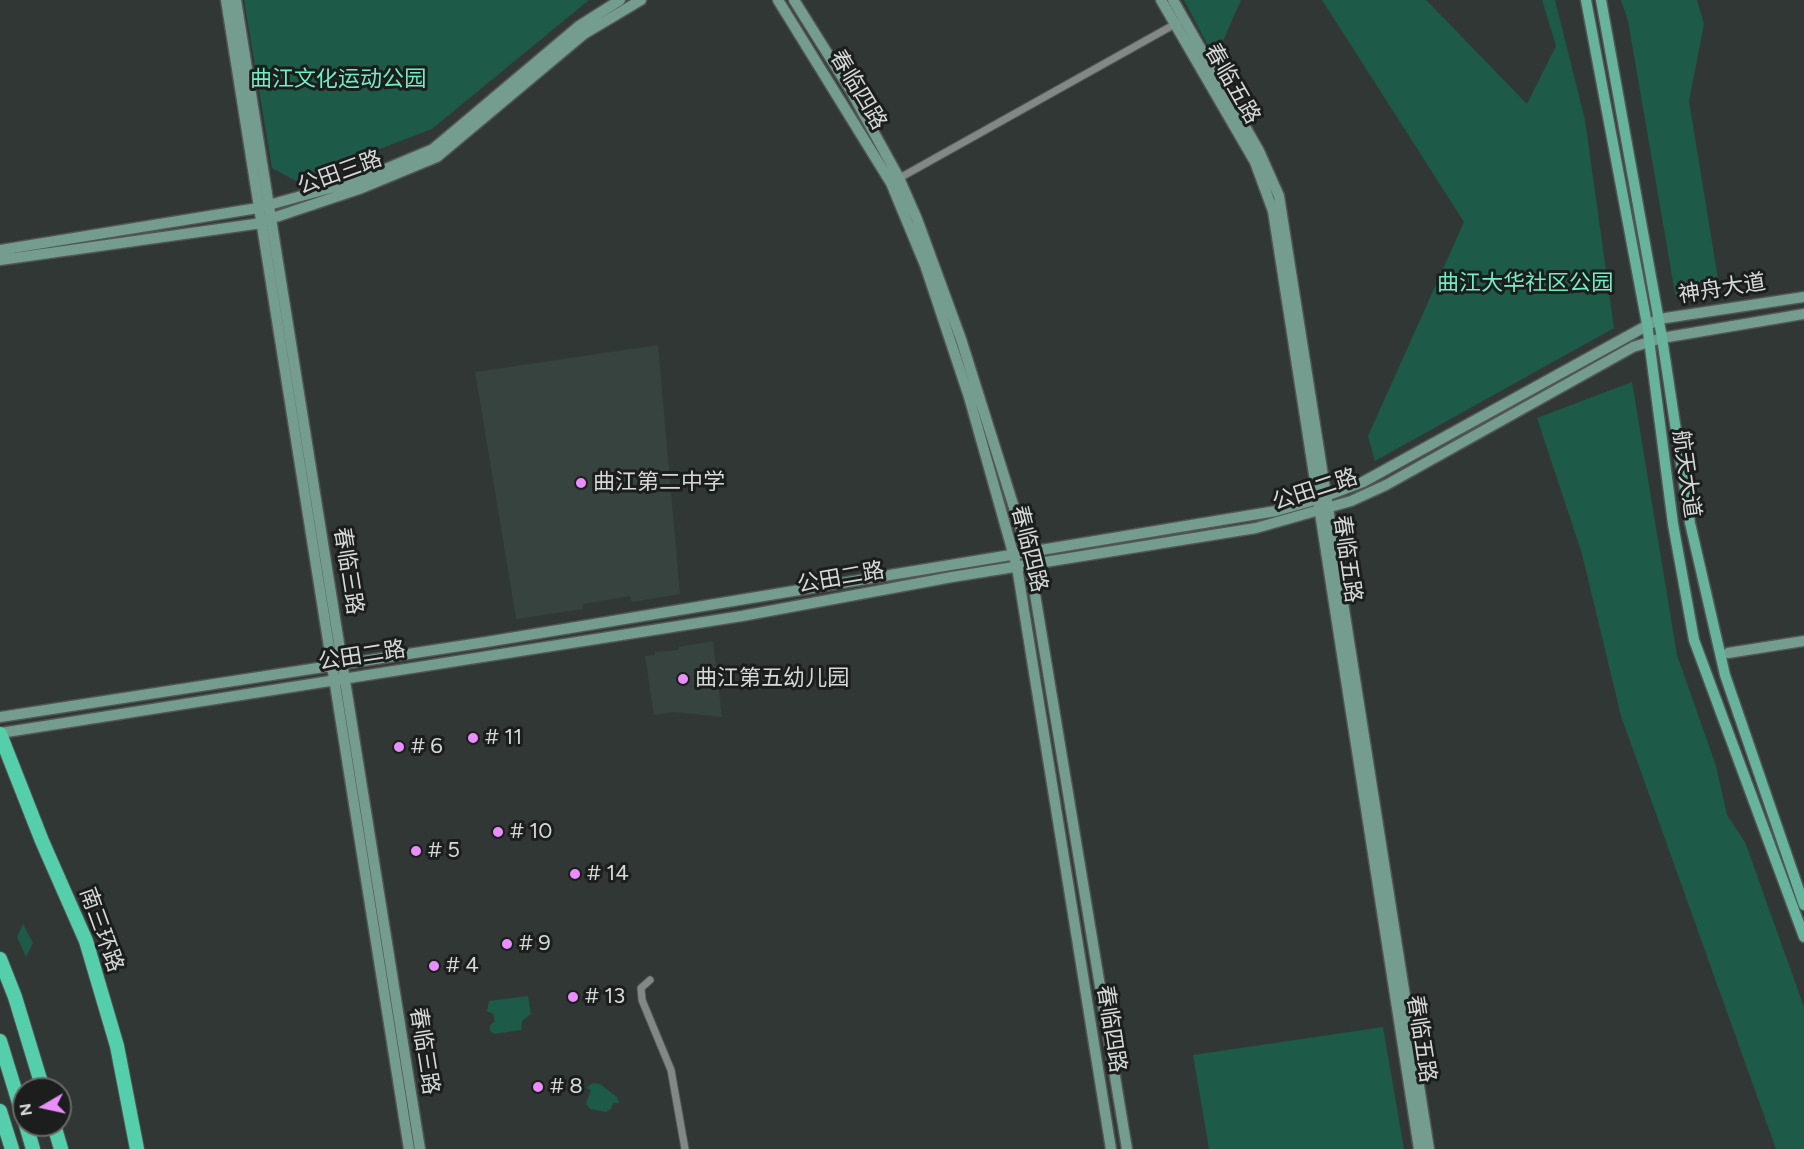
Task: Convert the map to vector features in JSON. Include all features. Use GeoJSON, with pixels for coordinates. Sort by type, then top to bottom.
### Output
{"type":"FeatureCollection","features":[{"type":"Feature","properties":{"kind":"highway","name":"南三环路"},"geometry":{"type":"LineString","coordinates":[[0,733],[42,841],[86,941],[117,1046],[137,1149]]}},
{"type":"Feature","properties":{"kind":"highway"},"geometry":{"type":"LineString","coordinates":[[0,958],[15,997],[39,1077]]}},
{"type":"Feature","properties":{"kind":"highway"},"geometry":{"type":"LineString","coordinates":[[0,1041],[12,1080]]}},
{"type":"Feature","properties":{"kind":"highway"},"geometry":{"type":"LineString","coordinates":[[0,1111],[12,1149]]}},
{"type":"Feature","properties":{"kind":"main road","name":"航天大道"},"geometry":{"type":"LineString","coordinates":[[1586,0],[1647,324],[1673,524],[1694,640],[1804,938]]}},
{"type":"Feature","properties":{"kind":"main road","name":"航天大道"},"geometry":{"type":"LineString","coordinates":[[1601,0],[1659,319],[1690,524],[1725,675],[1804,905]]}},
{"type":"Feature","properties":{"kind":"street","name":"春临三路"},"geometry":{"type":"LineString","coordinates":[[226,0],[264,207]]}},
{"type":"Feature","properties":{"kind":"street","name":"春临三路"},"geometry":{"type":"LineString","coordinates":[[236,0],[266,220],[420,1149]]}},
{"type":"Feature","properties":{"kind":"street","name":"公田三路"},"geometry":{"type":"LineString","coordinates":[[0,250],[264,207],[359,180],[433,149],[579,26],[620,0]]}},
{"type":"Feature","properties":{"kind":"street","name":"公田三路"},"geometry":{"type":"LineString","coordinates":[[0,260],[266,220],[362,188],[438,157],[584,34],[641,0]]}},
{"type":"Feature","properties":{"kind":"street","name":"春临四路"},"geometry":{"type":"LineString","coordinates":[[778,0],[895,181],[952,343],[1017,567],[1111,1149]]}},
{"type":"Feature","properties":{"kind":"street","name":"春临四路"},"geometry":{"type":"LineString","coordinates":[[794,0],[851,91],[895,181],[961,339],[1028,552],[1127,1149]]}},
{"type":"Feature","properties":{"kind":"street","name":"春临五路"},"geometry":{"type":"LineString","coordinates":[[1161,0],[1180,22],[1259,151],[1279,196],[1419,1149]]}},
{"type":"Feature","properties":{"kind":"street","name":"春临五路"},"geometry":{"type":"LineString","coordinates":[[1173,0],[1180,22]]}},
{"type":"Feature","properties":{"kind":"street"},"geometry":{"type":"LineString","coordinates":[[895,181],[1180,22]]}},
{"type":"Feature","properties":{"kind":"street","name":"神舟大道"},"geometry":{"type":"LineString","coordinates":[[1647,324],[1659,319],[1804,297]]}},
{"type":"Feature","properties":{"kind":"street","name":"神舟大道"},"geometry":{"type":"LineString","coordinates":[[1649,341],[1804,314]]}},
{"type":"Feature","properties":{"kind":"street","name":"公田二路"},"geometry":{"type":"LineString","coordinates":[[0,717],[510,638],[1013,554],[1245,518],[1323,497],[1382,471],[1647,324]]}},
{"type":"Feature","properties":{"kind":"street","name":"公田二路"},"geometry":{"type":"LineString","coordinates":[[0,733],[742,616],[1017,567],[1256,528],[1352,501],[1386,485],[1633,347],[1649,341]]}},
{"type":"Feature","properties":{"kind":"street","name":"春临五路"},"geometry":{"type":"LineString","coordinates":[[1324,509],[1429,1149]]}},
{"type":"Feature","properties":{"kind":"street"},"geometry":{"type":"LineString","coordinates":[[1728,653],[1804,641]]}},
{"type":"Feature","properties":{"kind":"street","name":"春临三路"},"geometry":{"type":"LineString","coordinates":[[341,679],[409,1149]]}},
{"type":"Feature","properties":{"kind":"street"},"geometry":{"type":"LineString","coordinates":[[650,980],[641,988],[642,1000],[671,1070],[685,1149]]}},
{"type":"Feature","properties":{"kind":"shaded area","name":"曲江第二中学"},"geometry":{"type":"Polygon","coordinates":[[[658,345],[680,594],[632,602],[630,596],[583,604],[583,609],[516,619],[475,372],[658,345]]]}},
{"type":"Feature","properties":{"kind":"shaded area","name":"曲江第五幼儿园"},"geometry":{"type":"Polygon","coordinates":[[[713,641],[722,717],[674,712],[654,715],[645,656],[713,641]]]}},
{"type":"Feature","properties":{"kind":"green space","name":"曲江文化运动公园"},"geometry":{"type":"Polygon","coordinates":[[[244,0],[589,0],[432,129],[296,181],[272,168],[244,0]]]}},
{"type":"Feature","properties":{"kind":"green space"},"geometry":{"type":"Polygon","coordinates":[[[1184,0],[1241,0],[1215,59],[1184,0]]]}},
{"type":"Feature","properties":{"kind":"green space","name":"曲江大华社区公园"},"geometry":{"type":"Polygon","coordinates":[[[1322,0],[1426,0],[1527,104],[1556,46],[1542,0],[1555,0],[1585,120],[1614,328],[1375,461],[1368,436],[1464,222],[1322,0]]]}},
{"type":"Feature","properties":{"kind":"green space"},"geometry":{"type":"Polygon","coordinates":[[[1621,0],[1697,0],[1704,24],[1689,101],[1720,291],[1676,299],[1628,21],[1621,0]]]}},
{"type":"Feature","properties":{"kind":"green space"},"geometry":{"type":"Polygon","coordinates":[[[1632,382],[1677,655],[1716,766],[1727,815],[1745,842],[1804,1007],[1804,1149],[1776,1149],[1621,716],[1582,554],[1537,418],[1632,382]]]}},
{"type":"Feature","properties":{"kind":"green space"},"geometry":{"type":"Polygon","coordinates":[[[23,924],[33,943],[26,957],[17,937],[23,924]]]}},
{"type":"Feature","properties":{"kind":"green space"},"geometry":{"type":"Polygon","coordinates":[[[528,996],[531,1014],[522,1021],[521,1030],[494,1034],[490,1031],[490,1025],[495,1021],[493,1014],[487,1011],[489,1001],[528,996]]]}},
{"type":"Feature","properties":{"kind":"green space"},"geometry":{"type":"Polygon","coordinates":[[[1383,1027],[1404,1149],[1209,1149],[1193,1055],[1383,1027]]]}},
{"type":"Feature","properties":{"kind":"green space"},"geometry":{"type":"Polygon","coordinates":[[[593,1083],[600,1084],[617,1097],[619,1103],[613,1103],[611,1109],[606,1112],[590,1109],[586,1104],[591,1090],[586,1088],[593,1083]]]}},
{"type":"Feature","properties":{"kind":"place","name":"曲江第二中学"},"geometry":{"type":"Point","coordinates":[581,483]}},
{"type":"Feature","properties":{"kind":"place","name":"曲江第五幼儿园"},"geometry":{"type":"Point","coordinates":[683,679]}},
{"type":"Feature","properties":{"kind":"place","name":"# 11"},"geometry":{"type":"Point","coordinates":[473,738]}},
{"type":"Feature","properties":{"kind":"place","name":"# 6"},"geometry":{"type":"Point","coordinates":[399,747]}},
{"type":"Feature","properties":{"kind":"place","name":"# 10"},"geometry":{"type":"Point","coordinates":[498,832]}},
{"type":"Feature","properties":{"kind":"place","name":"# 5"},"geometry":{"type":"Point","coordinates":[416,851]}},
{"type":"Feature","properties":{"kind":"place","name":"# 14"},"geometry":{"type":"Point","coordinates":[575,874]}},
{"type":"Feature","properties":{"kind":"place","name":"# 9"},"geometry":{"type":"Point","coordinates":[507,944]}},
{"type":"Feature","properties":{"kind":"place","name":"# 4"},"geometry":{"type":"Point","coordinates":[434,966]}},
{"type":"Feature","properties":{"kind":"place","name":"# 13"},"geometry":{"type":"Point","coordinates":[573,997]}},
{"type":"Feature","properties":{"kind":"place","name":"# 8"},"geometry":{"type":"Point","coordinates":[538,1087]}}]}
